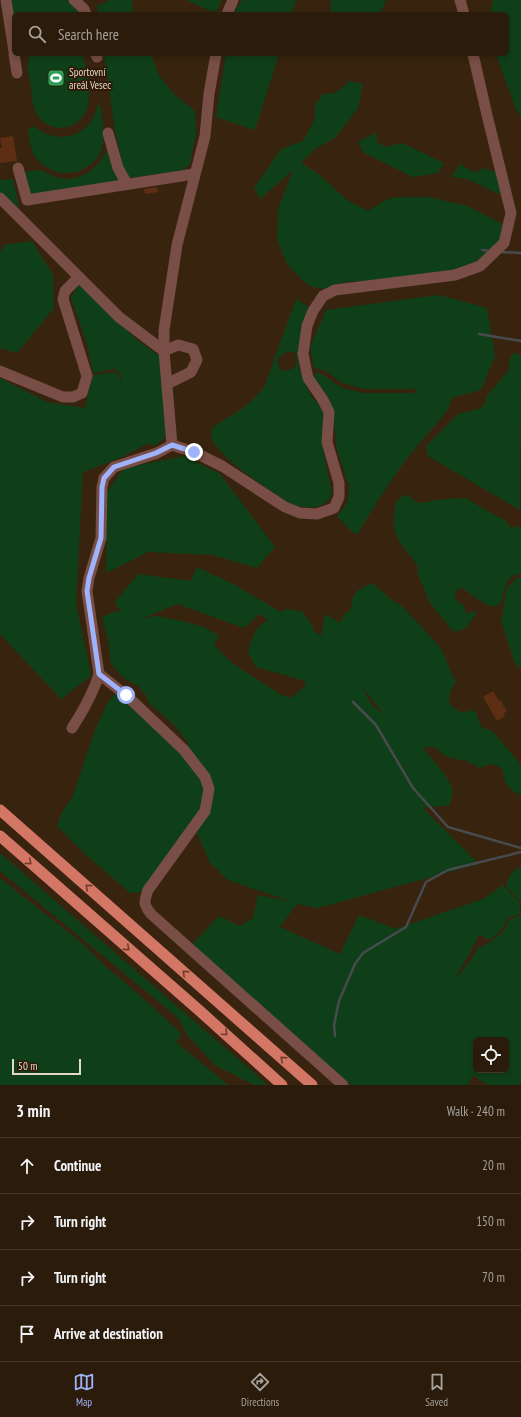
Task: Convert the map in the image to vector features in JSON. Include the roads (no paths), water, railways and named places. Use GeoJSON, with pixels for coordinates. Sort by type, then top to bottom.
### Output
{"type":"FeatureCollection","features":[{"type":"Feature","properties":{"kind":"highway"},"geometry":{"type":"LineString","coordinates":[[0,810],[312,1085]]}},
{"type":"Feature","properties":{"kind":"highway"},"geometry":{"type":"LineString","coordinates":[[0,836],[202,1012],[282,1085]]}},
{"type":"Feature","properties":{"kind":"street"},"geometry":{"type":"LineString","coordinates":[[6,0],[12,38]]}},
{"type":"Feature","properties":{"kind":"street"},"geometry":{"type":"LineString","coordinates":[[74,0],[85,12]]}},
{"type":"Feature","properties":{"kind":"street"},"geometry":{"type":"LineString","coordinates":[[228,12],[233,0]]}},
{"type":"Feature","properties":{"kind":"street"},"geometry":{"type":"LineString","coordinates":[[460,0],[463,12]]}},
{"type":"Feature","properties":{"kind":"street"},"geometry":{"type":"LineString","coordinates":[[14,56],[17,73]]}},
{"type":"Feature","properties":{"kind":"street"},"geometry":{"type":"LineString","coordinates":[[172,445],[164,351],[164,330],[176,252],[194,174],[205,136],[208,94],[216,56]]}},
{"type":"Feature","properties":{"kind":"street"},"geometry":{"type":"LineString","coordinates":[[72,728],[85,708],[99,674],[87,591],[89,578],[101,538],[102,487],[104,478],[114,467],[156,453],[172,445],[194,452],[222,466],[285,507],[300,513],[317,514],[334,508],[339,497],[340,483],[327,442],[329,412],[323,400],[308,378],[303,354],[307,326],[313,311],[323,296],[335,290],[455,275],[480,266],[504,244],[511,213],[473,56]]}},
{"type":"Feature","properties":{"kind":"street"},"geometry":{"type":"LineString","coordinates":[[108,133],[118,168],[127,184]]}},
{"type":"Feature","properties":{"kind":"street"},"geometry":{"type":"LineString","coordinates":[[18,168],[27,200],[194,174]]}},
{"type":"Feature","properties":{"kind":"street"},"geometry":{"type":"LineString","coordinates":[[0,198],[119,317],[164,351]]}},
{"type":"Feature","properties":{"kind":"street"},"geometry":{"type":"LineString","coordinates":[[0,371],[63,397],[73,396],[82,392],[87,376],[63,300],[65,291],[79,277]]}},
{"type":"Feature","properties":{"kind":"street"},"geometry":{"type":"LineString","coordinates":[[164,351],[178,345],[193,349],[197,360],[191,372],[167,384]]}},
{"type":"Feature","properties":{"kind":"street"},"geometry":{"type":"LineString","coordinates":[[99,674],[126,695],[184,750],[205,777],[209,789],[205,812],[148,890],[144,900],[144,906],[150,914],[343,1085]]}},
{"type":"Feature","properties":{"kind":"waterway"},"geometry":{"type":"LineString","coordinates":[[482,250],[490,251]]}},
{"type":"Feature","properties":{"kind":"waterway"},"geometry":{"type":"LineString","coordinates":[[501,252],[521,253]]}},
{"type":"Feature","properties":{"kind":"waterway"},"geometry":{"type":"LineString","coordinates":[[479,334],[521,341]]}},
{"type":"Feature","properties":{"kind":"waterway"},"geometry":{"type":"LineString","coordinates":[[353,702],[376,725],[413,788],[448,827],[521,848]]}},
{"type":"Feature","properties":{"kind":"waterway"},"geometry":{"type":"LineString","coordinates":[[335,1036],[334,1025],[339,1001],[355,964],[363,953],[406,927],[426,882],[448,870],[521,852]]}},
{"type":"Feature","properties":{"kind":"place","name":"Sportovní areál Vesec"},"geometry":{"type":"Point","coordinates":[56,78]}}]}
